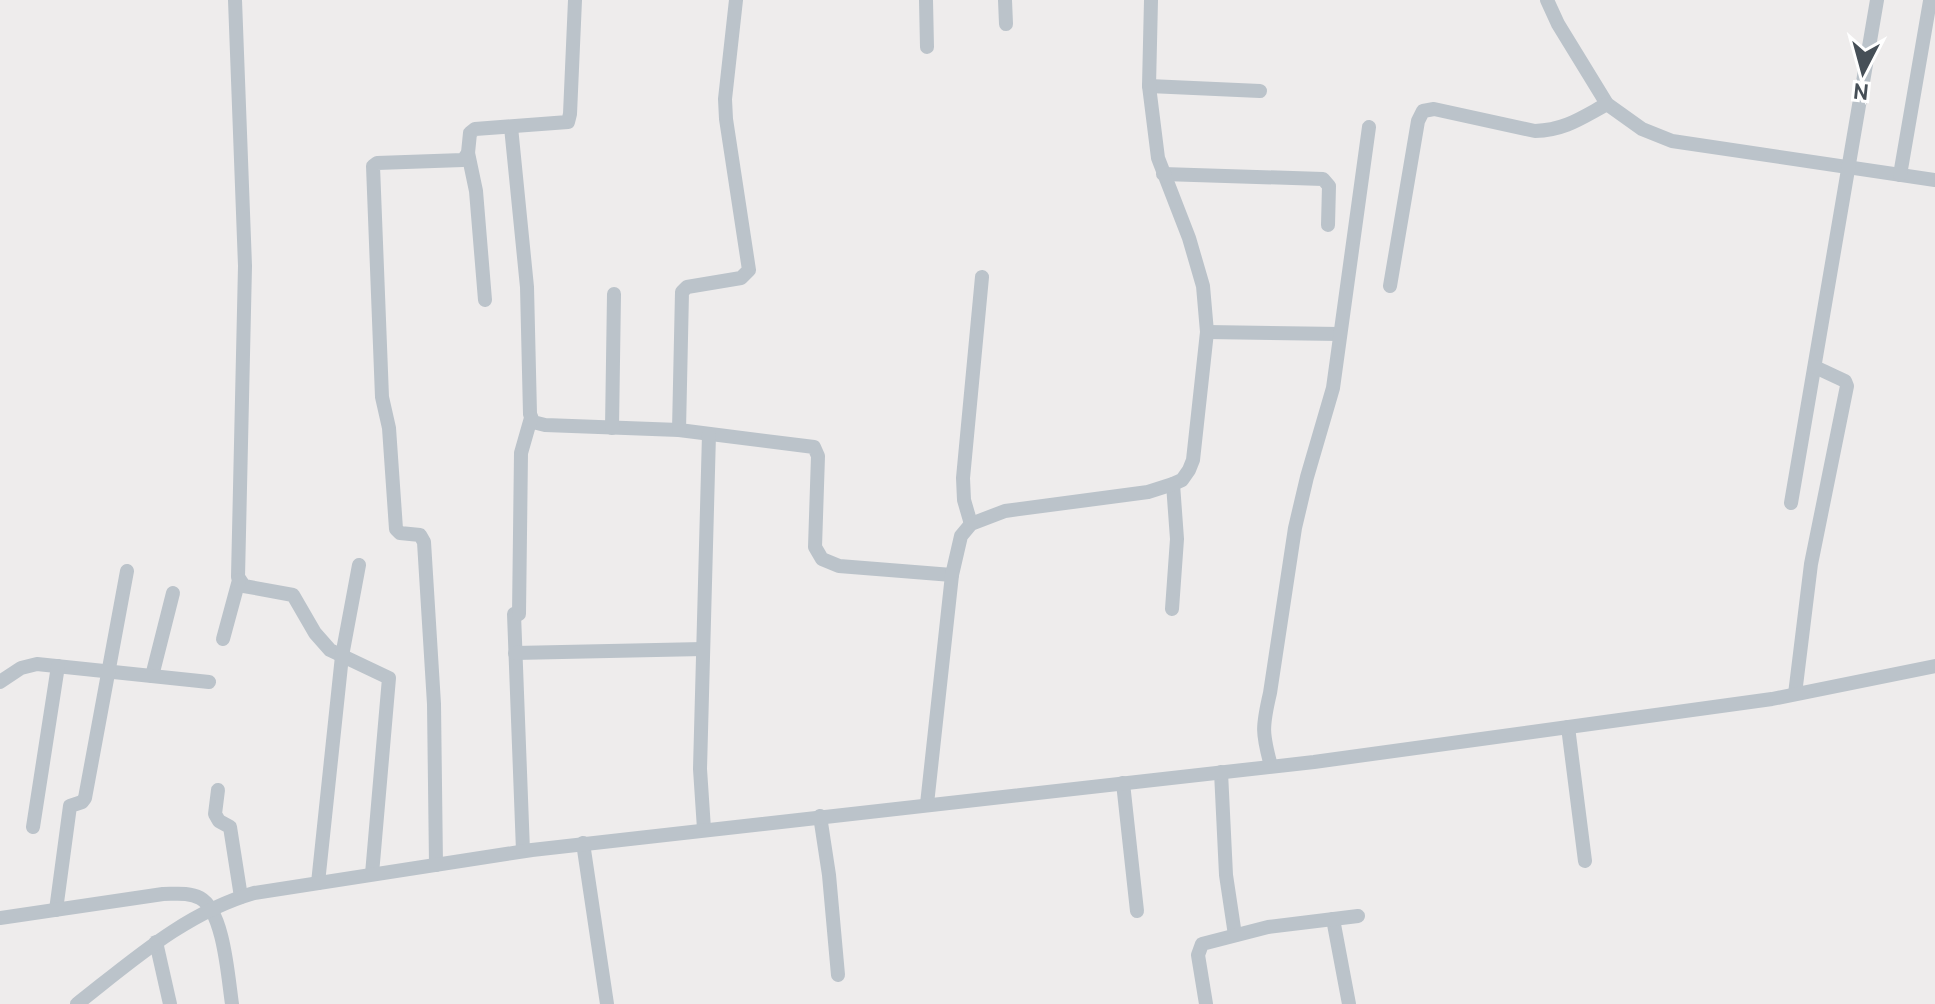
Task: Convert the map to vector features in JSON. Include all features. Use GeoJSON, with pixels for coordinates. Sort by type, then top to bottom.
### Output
{"type":"FeatureCollection","features":[{"type":"Feature","properties":{"kind":"street"},"geometry":{"type":"LineString","coordinates":[[223,639],[239,580],[245,266],[235,0]]}},
{"type":"Feature","properties":{"kind":"street"},"geometry":{"type":"LineString","coordinates":[[436,865],[434,704],[424,542],[420,535],[400,533],[396,529],[389,422],[382,397],[373,168],[377,163],[459,161],[465,159],[468,153],[472,130],[559,125],[570,119],[575,0]]}},
{"type":"Feature","properties":{"kind":"street"},"geometry":{"type":"LineString","coordinates":[[679,430],[682,292],[687,287],[741,278],[749,270],[725,99],[736,0]]}},
{"type":"Feature","properties":{"kind":"street"},"geometry":{"type":"LineString","coordinates":[[926,0],[927,47]]}},
{"type":"Feature","properties":{"kind":"street"},"geometry":{"type":"LineString","coordinates":[[1005,0],[1006,24]]}},
{"type":"Feature","properties":{"kind":"street"},"geometry":{"type":"LineString","coordinates":[[927,804],[952,575],[961,536],[971,524],[1005,511],[1148,492],[1173,484],[1182,480],[1193,460],[1207,332],[1203,286],[1189,238],[1158,158],[1149,86],[1151,0]]}},
{"type":"Feature","properties":{"kind":"street"},"geometry":{"type":"LineString","coordinates":[[1547,0],[1558,24],[1607,104],[1642,129],[1672,141],[1935,180]]}},
{"type":"Feature","properties":{"kind":"street"},"geometry":{"type":"LineString","coordinates":[[1791,503],[1877,0]]}},
{"type":"Feature","properties":{"kind":"street"},"geometry":{"type":"LineString","coordinates":[[1900,175],[1930,1]]}},
{"type":"Feature","properties":{"kind":"street"},"geometry":{"type":"LineString","coordinates":[[1149,86],[1260,91]]}},
{"type":"Feature","properties":{"kind":"street"},"geometry":{"type":"LineString","coordinates":[[1390,286],[1418,121],[1423,111],[1434,109],[1547,131],[1568,126],[1607,104]]}},
{"type":"Feature","properties":{"kind":"street"},"geometry":{"type":"LineString","coordinates":[[511,127],[527,287],[531,418],[521,453],[515,653],[523,851]]}},
{"type":"Feature","properties":{"kind":"street"},"geometry":{"type":"LineString","coordinates":[[1271,766],[1262,733],[1263,716],[1270,693],[1295,528],[1331,397],[1369,127]]}},
{"type":"Feature","properties":{"kind":"street"},"geometry":{"type":"LineString","coordinates":[[468,153],[475,179],[485,300]]}},
{"type":"Feature","properties":{"kind":"street"},"geometry":{"type":"LineString","coordinates":[[1163,174],[1323,179],[1329,186],[1328,225]]}},
{"type":"Feature","properties":{"kind":"street"},"geometry":{"type":"LineString","coordinates":[[971,524],[964,500],[963,478],[982,277]]}},
{"type":"Feature","properties":{"kind":"street"},"geometry":{"type":"LineString","coordinates":[[612,428],[614,294]]}},
{"type":"Feature","properties":{"kind":"street"},"geometry":{"type":"LineString","coordinates":[[1207,332],[1340,334]]}},
{"type":"Feature","properties":{"kind":"street"},"geometry":{"type":"LineString","coordinates":[[1795,694],[1811,564],[1847,386],[1845,381],[1815,367]]}},
{"type":"Feature","properties":{"kind":"street"},"geometry":{"type":"LineString","coordinates":[[531,418],[540,425],[679,430],[810,446],[818,450],[817,554],[829,564],[952,575]]}},
{"type":"Feature","properties":{"kind":"street"},"geometry":{"type":"LineString","coordinates":[[704,829],[700,769],[709,434]]}},
{"type":"Feature","properties":{"kind":"street"},"geometry":{"type":"LineString","coordinates":[[1172,609],[1177,539],[1173,484]]}},
{"type":"Feature","properties":{"kind":"street"},"geometry":{"type":"LineString","coordinates":[[318,883],[342,656],[359,565]]}},
{"type":"Feature","properties":{"kind":"street"},"geometry":{"type":"LineString","coordinates":[[56,910],[70,806],[85,798],[127,571]]}},
{"type":"Feature","properties":{"kind":"street"},"geometry":{"type":"LineString","coordinates":[[239,580],[248,587],[293,595],[324,644],[342,656],[386,675],[390,680],[372,874]]}},
{"type":"Feature","properties":{"kind":"street"},"geometry":{"type":"LineString","coordinates":[[152,676],[173,593]]}},
{"type":"Feature","properties":{"kind":"street"},"geometry":{"type":"LineString","coordinates":[[515,653],[703,649]]}},
{"type":"Feature","properties":{"kind":"street"},"geometry":{"type":"LineString","coordinates":[[0,682],[29,665],[209,682]]}},
{"type":"Feature","properties":{"kind":"street"},"geometry":{"type":"LineString","coordinates":[[33,827],[58,666]]}},
{"type":"Feature","properties":{"kind":"street"},"geometry":{"type":"LineString","coordinates":[[77,1004],[156,942],[211,907],[241,897],[583,843],[1221,772],[1568,727],[1795,694],[1935,666]]}},
{"type":"Feature","properties":{"kind":"street"},"geometry":{"type":"LineString","coordinates":[[1568,727],[1585,861]]}},
{"type":"Feature","properties":{"kind":"street"},"geometry":{"type":"LineString","coordinates":[[1221,772],[1226,875],[1235,935]]}},
{"type":"Feature","properties":{"kind":"street"},"geometry":{"type":"LineString","coordinates":[[1123,783],[1137,911]]}},
{"type":"Feature","properties":{"kind":"street"},"geometry":{"type":"LineString","coordinates":[[218,790],[215,814],[217,819],[230,827],[241,897]]}},
{"type":"Feature","properties":{"kind":"street"},"geometry":{"type":"LineString","coordinates":[[820,816],[838,975]]}},
{"type":"Feature","properties":{"kind":"street"},"geometry":{"type":"LineString","coordinates":[[583,843],[607,1004]]}},
{"type":"Feature","properties":{"kind":"street"},"geometry":{"type":"LineString","coordinates":[[0,918],[181,894],[201,898],[211,907],[225,954],[232,1004]]}},
{"type":"Feature","properties":{"kind":"street"},"geometry":{"type":"LineString","coordinates":[[1206,1004],[1198,949],[1205,942],[1268,927],[1358,916]]}},
{"type":"Feature","properties":{"kind":"street"},"geometry":{"type":"LineString","coordinates":[[1333,919],[1349,1004]]}},
{"type":"Feature","properties":{"kind":"street"},"geometry":{"type":"LineString","coordinates":[[156,942],[170,1004]]}}]}
